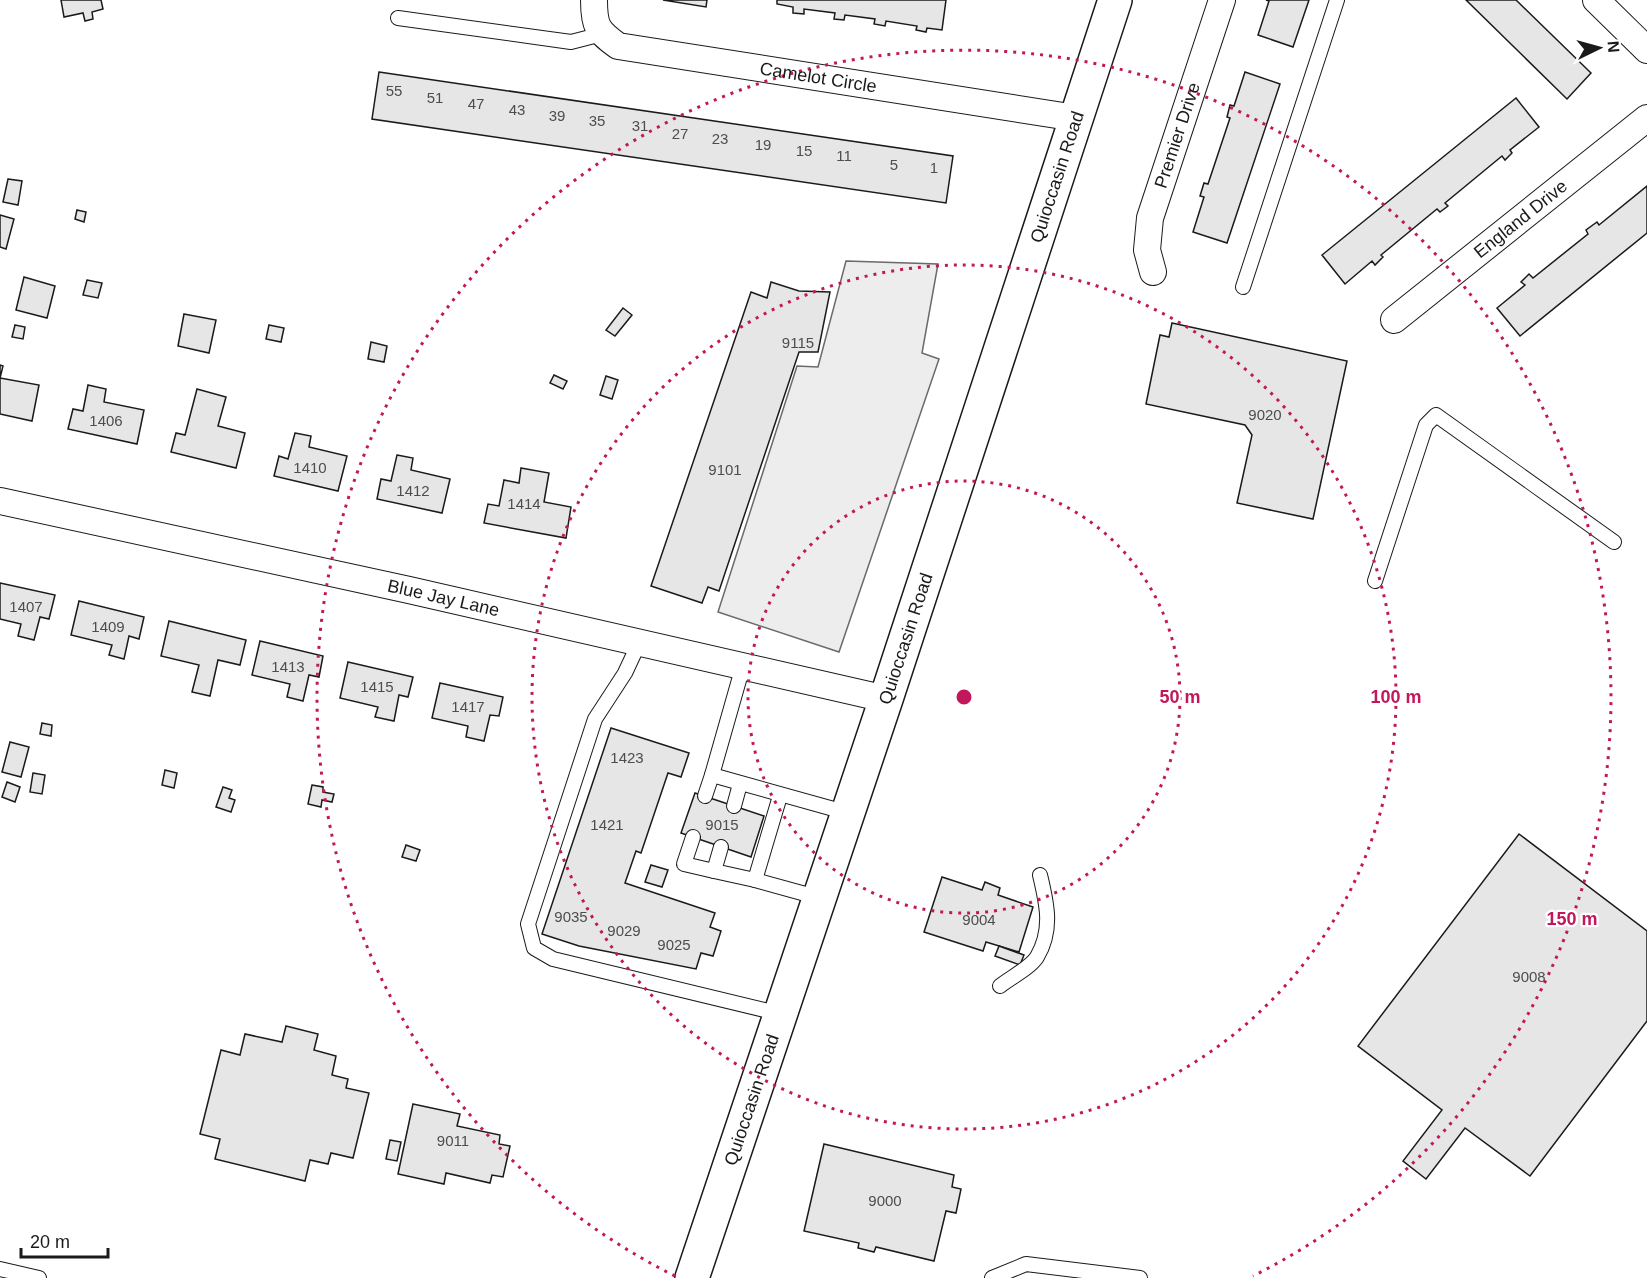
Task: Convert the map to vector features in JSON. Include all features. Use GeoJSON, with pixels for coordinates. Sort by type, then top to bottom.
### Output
{"type":"FeatureCollection","features":[{"type":"Feature","properties":{"kind":"main road","name":"Quioccasin Road"},"geometry":{"type":"LineString","coordinates":[[692,1278],[886,699],[1115,0]]}},
{"type":"Feature","properties":{"kind":"street"},"geometry":{"type":"LineString","coordinates":[[594,0],[594,22],[602,34]]}},
{"type":"Feature","properties":{"kind":"street","name":"Premier Drive"},"geometry":{"type":"LineString","coordinates":[[1153,272],[1147,250],[1150,218],[1222,0]]}},
{"type":"Feature","properties":{"kind":"street"},"geometry":{"type":"LineString","coordinates":[[1596,0],[1647,50]]}},
{"type":"Feature","properties":{"kind":"street","name":"Camelot Circle"},"geometry":{"type":"LineString","coordinates":[[602,34],[618,46],[1076,118]]}},
{"type":"Feature","properties":{"kind":"street","name":"England Drive"},"geometry":{"type":"LineString","coordinates":[[1394,320],[1647,118]]}},
{"type":"Feature","properties":{"kind":"street","name":"Blue Jay Lane"},"geometry":{"type":"LineString","coordinates":[[0,501],[886,699]]}},
{"type":"Feature","properties":{"kind":"lane"},"geometry":{"type":"LineString","coordinates":[[1243,287],[1337,0]]}},
{"type":"Feature","properties":{"kind":"lane"},"geometry":{"type":"LineString","coordinates":[[398,18],[571,42],[602,34]]}},
{"type":"Feature","properties":{"kind":"lane"},"geometry":{"type":"LineString","coordinates":[[1375,581],[1426,424],[1436,415],[1614,542]]}},
{"type":"Feature","properties":{"kind":"lane"},"geometry":{"type":"LineString","coordinates":[[639,643],[625,673],[595,719],[528,924],[534,948],[553,959],[781,1014]]}},
{"type":"Feature","properties":{"kind":"lane"},"geometry":{"type":"LineString","coordinates":[[705,796],[743,666]]}},
{"type":"Feature","properties":{"kind":"lane"},"geometry":{"type":"LineString","coordinates":[[712,776],[848,813]]}},
{"type":"Feature","properties":{"kind":"lane"},"geometry":{"type":"LineString","coordinates":[[734,806],[740,784]]}},
{"type":"Feature","properties":{"kind":"lane"},"geometry":{"type":"LineString","coordinates":[[755,880],[780,796]]}},
{"type":"Feature","properties":{"kind":"lane"},"geometry":{"type":"LineString","coordinates":[[693,837],[684,864],[820,898]]}},
{"type":"Feature","properties":{"kind":"lane"},"geometry":{"type":"LineString","coordinates":[[714,871],[721,847]]}},
{"type":"Feature","properties":{"kind":"lane"},"geometry":{"type":"LineString","coordinates":[[1000,986],[1036,959],[1047,929],[1048,910],[1040,875]]}},
{"type":"Feature","properties":{"kind":"lane"},"geometry":{"type":"LineString","coordinates":[[0,1269],[39,1278]]}},
{"type":"Feature","properties":{"kind":"lane"},"geometry":{"type":"LineString","coordinates":[[992,1278],[1024,1271],[1140,1278]]}},
{"type":"Feature","properties":{"kind":"shaded area"},"geometry":{"type":"Polygon","coordinates":[[[846,261],[938,264],[922,353],[939,359],[839,652],[718,612],[797,366],[818,367],[846,261]]]}},
{"type":"Feature","properties":{"kind":"building"},"geometry":{"type":"Polygon","coordinates":[[[61,0],[101,0],[103,9],[92,12],[93,19],[85,21],[83,13],[64,17],[61,0]]]}},
{"type":"Feature","properties":{"kind":"building"},"geometry":{"type":"Polygon","coordinates":[[[663,0],[707,0],[706,7],[663,0]]]}},
{"type":"Feature","properties":{"kind":"building"},"geometry":{"type":"Polygon","coordinates":[[[777,0],[946,0],[942,30],[927,28],[926,32],[916,30],[917,26],[886,21],[885,26],[874,24],[875,19],[845,15],[844,20],[834,19],[835,13],[804,9],[804,14],[793,13],[793,7],[777,4],[777,0]]]}},
{"type":"Feature","properties":{"kind":"building"},"geometry":{"type":"Polygon","coordinates":[[[1266,0],[1309,0],[1293,47],[1258,35],[1269,1],[1266,0]]]}},
{"type":"Feature","properties":{"kind":"building"},"geometry":{"type":"Polygon","coordinates":[[[1466,0],[1516,0],[1591,73],[1567,99],[1466,0]]]}},
{"type":"Feature","properties":{"kind":"building"},"geometry":{"type":"Polygon","coordinates":[[[379,72],[953,156],[946,203],[372,119],[379,72]]]}},
{"type":"Feature","properties":{"kind":"building"},"geometry":{"type":"Polygon","coordinates":[[[1245,72],[1280,84],[1227,243],[1193,232],[1204,197],[1200,196],[1204,183],[1208,184],[1230,118],[1227,117],[1230,105],[1234,106],[1245,72]]]}},
{"type":"Feature","properties":{"kind":"building"},"geometry":{"type":"Polygon","coordinates":[[[1516,98],[1539,127],[1510,150],[1512,153],[1505,160],[1502,156],[1445,203],[1448,206],[1440,212],[1437,209],[1381,255],[1383,257],[1375,265],[1372,261],[1345,284],[1322,255],[1516,98]]]}},
{"type":"Feature","properties":{"kind":"building"},"geometry":{"type":"Polygon","coordinates":[[[8,179],[22,181],[18,205],[3,202],[8,179]]]}},
{"type":"Feature","properties":{"kind":"building"},"geometry":{"type":"Polygon","coordinates":[[[1647,186],[1647,233],[1520,336],[1497,308],[1525,285],[1521,282],[1529,274],[1533,278],[1588,234],[1586,230],[1597,222],[1599,225],[1647,186]]]}},
{"type":"Feature","properties":{"kind":"building"},"geometry":{"type":"Polygon","coordinates":[[[77,210],[86,212],[84,222],[75,219],[77,210]]]}},
{"type":"Feature","properties":{"kind":"building"},"geometry":{"type":"Polygon","coordinates":[[[0,215],[14,219],[6,249],[0,247],[0,215]]]}},
{"type":"Feature","properties":{"kind":"building"},"geometry":{"type":"Polygon","coordinates":[[[24,277],[55,286],[47,318],[16,310],[24,277]]]}},
{"type":"Feature","properties":{"kind":"building"},"geometry":{"type":"Polygon","coordinates":[[[87,280],[102,283],[98,298],[83,295],[87,280]]]}},
{"type":"Feature","properties":{"kind":"building"},"geometry":{"type":"Polygon","coordinates":[[[771,282],[799,291],[830,292],[818,352],[799,352],[719,591],[708,587],[702,603],[651,586],[751,292],[767,298],[771,282]]]}},
{"type":"Feature","properties":{"kind":"building"},"geometry":{"type":"Polygon","coordinates":[[[623,308],[632,315],[615,336],[606,330],[623,308]]]}},
{"type":"Feature","properties":{"kind":"building"},"geometry":{"type":"Polygon","coordinates":[[[184,314],[216,320],[209,353],[178,346],[184,314]]]}},
{"type":"Feature","properties":{"kind":"building"},"geometry":{"type":"Polygon","coordinates":[[[1172,323],[1347,361],[1313,519],[1237,503],[1252,435],[1245,425],[1146,404],[1160,335],[1169,337],[1172,323]]]}},
{"type":"Feature","properties":{"kind":"building"},"geometry":{"type":"Polygon","coordinates":[[[15,325],[25,327],[23,339],[12,337],[15,325]]]}},
{"type":"Feature","properties":{"kind":"building"},"geometry":{"type":"Polygon","coordinates":[[[269,325],[284,328],[281,342],[266,339],[269,325]]]}},
{"type":"Feature","properties":{"kind":"building"},"geometry":{"type":"Polygon","coordinates":[[[371,342],[387,346],[384,362],[368,359],[371,342]]]}},
{"type":"Feature","properties":{"kind":"building"},"geometry":{"type":"Polygon","coordinates":[[[554,375],[567,381],[563,389],[550,383],[554,375]]]}},
{"type":"Feature","properties":{"kind":"building"},"geometry":{"type":"Polygon","coordinates":[[[606,376],[618,380],[612,399],[600,395],[606,376]]]}},
{"type":"Feature","properties":{"kind":"building"},"geometry":{"type":"Polygon","coordinates":[[[0,378],[39,385],[32,421],[0,414],[0,378]]]}},
{"type":"Feature","properties":{"kind":"building"},"geometry":{"type":"Polygon","coordinates":[[[88,385],[106,389],[104,402],[144,410],[137,444],[68,429],[73,409],[83,411],[88,385]]]}},
{"type":"Feature","properties":{"kind":"building"},"geometry":{"type":"Polygon","coordinates":[[[197,389],[226,397],[218,426],[245,433],[236,468],[171,452],[176,433],[185,435],[197,389]]]}},
{"type":"Feature","properties":{"kind":"building"},"geometry":{"type":"Polygon","coordinates":[[[295,433],[311,436],[309,447],[347,456],[338,491],[274,476],[279,456],[288,459],[295,433]]]}},
{"type":"Feature","properties":{"kind":"building"},"geometry":{"type":"Polygon","coordinates":[[[397,455],[413,458],[411,470],[450,479],[442,513],[377,499],[381,479],[391,481],[397,455]]]}},
{"type":"Feature","properties":{"kind":"building"},"geometry":{"type":"Polygon","coordinates":[[[521,468],[549,473],[544,502],[571,507],[566,538],[484,523],[488,504],[499,506],[504,480],[519,483],[521,468]]]}},
{"type":"Feature","properties":{"kind":"building"},"geometry":{"type":"Polygon","coordinates":[[[0,583],[55,595],[49,619],[40,617],[34,640],[18,636],[21,624],[0,619],[0,583]]]}},
{"type":"Feature","properties":{"kind":"building"},"geometry":{"type":"Polygon","coordinates":[[[79,601],[144,617],[139,639],[129,636],[124,659],[109,655],[112,645],[71,635],[79,601]]]}},
{"type":"Feature","properties":{"kind":"building"},"geometry":{"type":"Polygon","coordinates":[[[169,621],[246,640],[240,665],[218,660],[210,696],[192,692],[199,665],[161,656],[169,621]]]}},
{"type":"Feature","properties":{"kind":"building"},"geometry":{"type":"Polygon","coordinates":[[[260,641],[323,656],[319,677],[309,675],[303,701],[287,697],[290,684],[252,675],[260,641]]]}},
{"type":"Feature","properties":{"kind":"building"},"geometry":{"type":"Polygon","coordinates":[[[348,662],[413,677],[408,697],[399,695],[394,721],[375,717],[378,707],[340,698],[348,662]]]}},
{"type":"Feature","properties":{"kind":"building"},"geometry":{"type":"Polygon","coordinates":[[[440,683],[503,697],[499,716],[490,715],[484,741],[466,737],[468,726],[432,718],[440,683]]]}},
{"type":"Feature","properties":{"kind":"building"},"geometry":{"type":"Polygon","coordinates":[[[42,723],[52,725],[51,736],[40,734],[42,723]]]}},
{"type":"Feature","properties":{"kind":"building"},"geometry":{"type":"Polygon","coordinates":[[[611,728],[689,753],[681,777],[668,773],[641,853],[636,851],[625,883],[715,913],[710,927],[721,931],[713,956],[701,953],[696,969],[579,946],[542,934],[611,728]]]}},
{"type":"Feature","properties":{"kind":"building"},"geometry":{"type":"Polygon","coordinates":[[[10,742],[29,747],[21,777],[2,772],[10,742]]]}},
{"type":"Feature","properties":{"kind":"building"},"geometry":{"type":"Polygon","coordinates":[[[165,770],[177,773],[174,788],[162,785],[165,770]]]}},
{"type":"Feature","properties":{"kind":"building"},"geometry":{"type":"Polygon","coordinates":[[[33,773],[45,775],[42,794],[30,792],[33,773]]]}},
{"type":"Feature","properties":{"kind":"building"},"geometry":{"type":"Polygon","coordinates":[[[7,782],[20,787],[15,802],[2,797],[7,782]]]}},
{"type":"Feature","properties":{"kind":"building"},"geometry":{"type":"Polygon","coordinates":[[[312,785],[323,787],[323,792],[334,794],[332,802],[322,800],[321,807],[308,804],[312,785]]]}},
{"type":"Feature","properties":{"kind":"building"},"geometry":{"type":"Polygon","coordinates":[[[223,787],[232,790],[229,798],[235,800],[231,812],[216,807],[223,787]]]}},
{"type":"Feature","properties":{"kind":"building"},"geometry":{"type":"Polygon","coordinates":[[[695,793],[764,816],[751,857],[681,833],[695,793]]]}},
{"type":"Feature","properties":{"kind":"building"},"geometry":{"type":"Polygon","coordinates":[[[1519,834],[1647,931],[1647,1021],[1530,1176],[1465,1128],[1426,1179],[1403,1161],[1442,1110],[1358,1046],[1519,834]]]}},
{"type":"Feature","properties":{"kind":"building"},"geometry":{"type":"Polygon","coordinates":[[[406,845],[420,850],[416,861],[402,857],[406,845]]]}},
{"type":"Feature","properties":{"kind":"building"},"geometry":{"type":"Polygon","coordinates":[[[651,865],[668,870],[662,887],[645,882],[651,865]]]}},
{"type":"Feature","properties":{"kind":"building"},"geometry":{"type":"Polygon","coordinates":[[[942,877],[982,890],[985,882],[1000,888],[998,895],[1033,907],[1019,952],[986,942],[983,951],[924,932],[942,877]]]}},
{"type":"Feature","properties":{"kind":"building"},"geometry":{"type":"Polygon","coordinates":[[[999,946],[1024,955],[1020,965],[995,956],[999,946]]]}},
{"type":"Feature","properties":{"kind":"building"},"geometry":{"type":"Polygon","coordinates":[[[286,1026],[318,1034],[314,1050],[336,1056],[332,1075],[348,1079],[346,1088],[369,1093],[353,1158],[331,1153],[328,1164],[310,1160],[305,1181],[215,1159],[220,1139],[200,1134],[221,1050],[240,1055],[245,1034],[282,1042],[286,1026]]]}},
{"type":"Feature","properties":{"kind":"building"},"geometry":{"type":"Polygon","coordinates":[[[413,1104],[460,1114],[457,1126],[500,1135],[499,1144],[510,1146],[503,1177],[492,1175],[490,1183],[446,1173],[444,1184],[398,1174],[413,1104]]]}},
{"type":"Feature","properties":{"kind":"building"},"geometry":{"type":"Polygon","coordinates":[[[390,1140],[401,1142],[397,1161],[386,1159],[390,1140]]]}},
{"type":"Feature","properties":{"kind":"building"},"geometry":{"type":"Polygon","coordinates":[[[824,1144],[954,1175],[952,1187],[961,1189],[956,1213],[946,1211],[934,1261],[876,1247],[874,1252],[858,1248],[859,1243],[804,1231],[824,1144]]]}}]}
